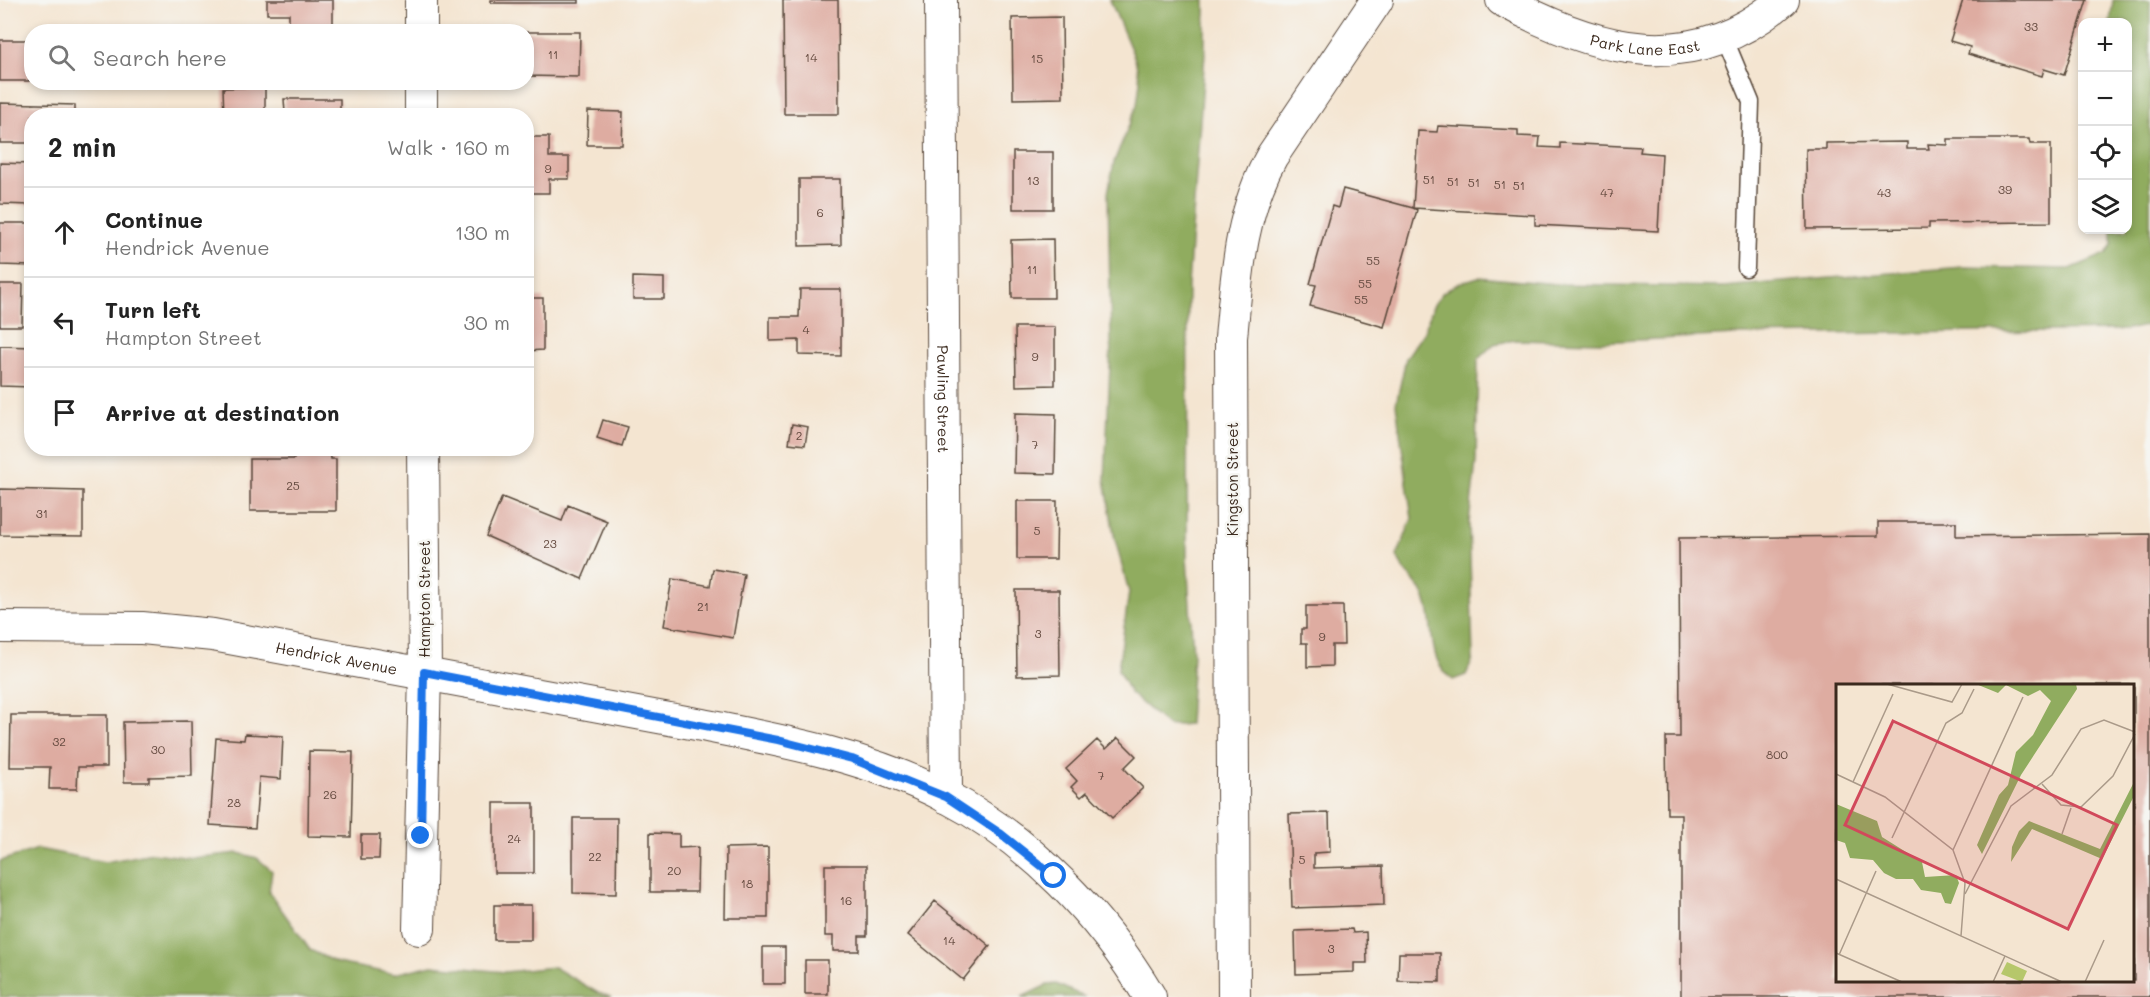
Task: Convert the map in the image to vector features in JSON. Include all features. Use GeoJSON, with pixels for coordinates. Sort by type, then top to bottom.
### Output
{"type":"FeatureCollection","features":[{"type":"Feature","properties":{"kind":"street"},"geometry":{"type":"LineString","coordinates":[[421,0],[421,24]]}},
{"type":"Feature","properties":{"kind":"street","name":"Pawling Street"},"geometry":{"type":"LineString","coordinates":[[941,0],[946,797]]}},
{"type":"Feature","properties":{"kind":"street","name":"Kingston Street"},"geometry":{"type":"LineString","coordinates":[[1234,997],[1231,338],[1242,236],[1258,181],[1272,156],[1377,0]]}},
{"type":"Feature","properties":{"kind":"street","name":"Park Lane East"},"geometry":{"type":"LineString","coordinates":[[1502,0],[1575,36],[1614,46],[1650,50],[1681,48],[1724,37],[1766,15],[1783,0]]}},
{"type":"Feature","properties":{"kind":"street"},"geometry":{"type":"LineString","coordinates":[[421,90],[422,108]]}},
{"type":"Feature","properties":{"kind":"street","name":"Hampton Street"},"geometry":{"type":"LineString","coordinates":[[419,929],[424,672],[423,456]]}},
{"type":"Feature","properties":{"kind":"street","name":"Hendrick Avenue"},"geometry":{"type":"LineString","coordinates":[[0,627],[175,630],[424,672],[778,740],[861,762],[946,797],[1000,833],[1064,885],[1106,932],[1150,997]]}},
{"type":"Feature","properties":{"kind":"lane"},"geometry":{"type":"LineString","coordinates":[[1724,37],[1751,102],[1746,268]]}},
{"type":"Feature","properties":{"kind":"green space"},"geometry":{"type":"Polygon","coordinates":[[[1110,0],[1205,0],[1205,53],[1188,285],[1187,557],[1193,654],[1189,724],[1168,726],[1130,693],[1118,670],[1129,592],[1114,535],[1105,479],[1111,342],[1108,193],[1114,162],[1137,105],[1140,81],[1135,59],[1110,0]]]}},
{"type":"Feature","properties":{"kind":"green space"},"geometry":{"type":"Polygon","coordinates":[[[2113,0],[2150,0],[2150,325],[2126,330],[1736,335],[1599,342],[1515,340],[1494,344],[1478,359],[1476,462],[1469,523],[1473,659],[1466,675],[1453,680],[1444,672],[1434,651],[1430,616],[1423,594],[1403,568],[1397,556],[1412,519],[1396,404],[1406,358],[1424,332],[1433,306],[1443,292],[1459,283],[1478,277],[1557,284],[1723,287],[1963,267],[2070,269],[2106,254],[2112,244],[2112,234],[2132,234],[2132,18],[2111,18],[2113,0]]]}},
{"type":"Feature","properties":{"kind":"green space"},"geometry":{"type":"Polygon","coordinates":[[[38,849],[105,862],[153,853],[192,858],[238,853],[257,858],[272,871],[269,892],[310,950],[337,963],[394,974],[432,965],[505,972],[554,967],[598,993],[612,997],[0,997],[0,861],[38,849]]]}},
{"type":"Feature","properties":{"kind":"green space"},"geometry":{"type":"Polygon","coordinates":[[[1056,984],[1085,997],[1022,997],[1047,985],[1056,984]]]}},
{"type":"Feature","properties":{"kind":"building"},"geometry":{"type":"Polygon","coordinates":[[[267,0],[333,0],[333,24],[289,24],[289,14],[267,14],[267,0]]]}},
{"type":"Feature","properties":{"kind":"building"},"geometry":{"type":"Polygon","coordinates":[[[491,0],[579,0],[579,3],[491,3],[491,0]]]}},
{"type":"Feature","properties":{"kind":"building"},"geometry":{"type":"Polygon","coordinates":[[[783,0],[838,0],[839,114],[784,114],[783,0]]]}},
{"type":"Feature","properties":{"kind":"building"},"geometry":{"type":"Polygon","coordinates":[[[1963,0],[2087,0],[2081,18],[2078,18],[2078,29],[2064,75],[2044,69],[2042,76],[1968,54],[1970,47],[1950,41],[1963,0]]]}},
{"type":"Feature","properties":{"kind":"building"},"geometry":{"type":"Polygon","coordinates":[[[1062,17],[1063,98],[1013,99],[1012,18],[1062,17]]]}},
{"type":"Feature","properties":{"kind":"building"},"geometry":{"type":"Polygon","coordinates":[[[534,32],[580,32],[579,77],[534,76],[534,32]]]}},
{"type":"Feature","properties":{"kind":"building"},"geometry":{"type":"Polygon","coordinates":[[[0,40],[24,40],[24,81],[0,81],[0,40]]]}},
{"type":"Feature","properties":{"kind":"building"},"geometry":{"type":"Polygon","coordinates":[[[223,90],[265,90],[265,108],[224,108],[223,90]]]}},
{"type":"Feature","properties":{"kind":"building"},"geometry":{"type":"Polygon","coordinates":[[[284,99],[340,99],[340,108],[285,108],[284,99]]]}},
{"type":"Feature","properties":{"kind":"building"},"geometry":{"type":"Polygon","coordinates":[[[0,103],[75,105],[75,108],[24,108],[24,143],[0,143],[0,103]]]}},
{"type":"Feature","properties":{"kind":"building"},"geometry":{"type":"Polygon","coordinates":[[[588,111],[623,112],[622,145],[587,145],[588,111]]]}},
{"type":"Feature","properties":{"kind":"building"},"geometry":{"type":"Polygon","coordinates":[[[1438,126],[1518,130],[1518,136],[1540,137],[1539,147],[1560,148],[1560,143],[1641,147],[1640,152],[1662,154],[1658,231],[1535,225],[1535,215],[1413,208],[1418,131],[1437,132],[1438,126]]]}},
{"type":"Feature","properties":{"kind":"building"},"geometry":{"type":"Polygon","coordinates":[[[534,137],[549,137],[549,157],[569,157],[569,179],[549,179],[549,193],[534,193],[534,137]]]}},
{"type":"Feature","properties":{"kind":"building"},"geometry":{"type":"Polygon","coordinates":[[[1948,139],[2029,139],[2030,144],[2051,144],[2051,222],[1929,223],[1929,228],[1807,229],[1806,149],[1826,149],[1826,143],[1907,142],[1907,149],[1929,149],[1928,144],[1948,145],[1948,139]]]}},
{"type":"Feature","properties":{"kind":"building"},"geometry":{"type":"Polygon","coordinates":[[[1013,152],[1053,152],[1053,209],[1013,209],[1013,152]]]}},
{"type":"Feature","properties":{"kind":"building"},"geometry":{"type":"Polygon","coordinates":[[[0,163],[24,164],[24,205],[0,204],[0,163]]]}},
{"type":"Feature","properties":{"kind":"building"},"geometry":{"type":"Polygon","coordinates":[[[799,179],[840,179],[841,245],[799,246],[799,179]]]}},
{"type":"Feature","properties":{"kind":"building"},"geometry":{"type":"Polygon","coordinates":[[[1343,189],[1417,210],[1384,327],[1310,306],[1316,285],[1310,284],[1332,206],[1338,208],[1343,189]]]}},
{"type":"Feature","properties":{"kind":"building"},"geometry":{"type":"Polygon","coordinates":[[[0,223],[24,223],[24,266],[0,265],[0,223]]]}},
{"type":"Feature","properties":{"kind":"building"},"geometry":{"type":"Polygon","coordinates":[[[1053,239],[1054,298],[1012,298],[1011,240],[1053,239]]]}},
{"type":"Feature","properties":{"kind":"building"},"geometry":{"type":"Polygon","coordinates":[[[633,277],[664,278],[664,299],[633,299],[633,277]]]}},
{"type":"Feature","properties":{"kind":"building"},"geometry":{"type":"Polygon","coordinates":[[[0,284],[23,284],[22,326],[0,326],[0,284]]]}},
{"type":"Feature","properties":{"kind":"building"},"geometry":{"type":"Polygon","coordinates":[[[800,289],[841,289],[841,356],[799,355],[799,340],[770,341],[770,317],[799,317],[800,289]]]}},
{"type":"Feature","properties":{"kind":"building"},"geometry":{"type":"Polygon","coordinates":[[[534,298],[543,298],[543,350],[534,351],[534,298]]]}},
{"type":"Feature","properties":{"kind":"building"},"geometry":{"type":"Polygon","coordinates":[[[1015,327],[1055,327],[1055,385],[1016,386],[1015,327]]]}},
{"type":"Feature","properties":{"kind":"building"},"geometry":{"type":"Polygon","coordinates":[[[0,346],[24,347],[24,387],[0,386],[0,346]]]}},
{"type":"Feature","properties":{"kind":"building"},"geometry":{"type":"Polygon","coordinates":[[[1015,413],[1056,414],[1055,474],[1014,473],[1015,413]]]}},
{"type":"Feature","properties":{"kind":"building"},"geometry":{"type":"Polygon","coordinates":[[[603,420],[628,427],[622,446],[597,438],[603,420]]]}},
{"type":"Feature","properties":{"kind":"building"},"geometry":{"type":"Polygon","coordinates":[[[792,424],[808,427],[805,445],[789,443],[792,424]]]}},
{"type":"Feature","properties":{"kind":"building"},"geometry":{"type":"Polygon","coordinates":[[[294,456],[331,456],[331,459],[336,459],[336,511],[250,511],[250,459],[294,459],[294,456]]]}},
{"type":"Feature","properties":{"kind":"building"},"geometry":{"type":"Polygon","coordinates":[[[0,489],[83,491],[83,536],[0,535],[0,489]]]}},
{"type":"Feature","properties":{"kind":"building"},"geometry":{"type":"Polygon","coordinates":[[[502,497],[562,521],[568,505],[607,521],[582,579],[486,536],[502,497]]]}},
{"type":"Feature","properties":{"kind":"building"},"geometry":{"type":"Polygon","coordinates":[[[1017,501],[1057,501],[1056,559],[1017,559],[1017,501]]]}},
{"type":"Feature","properties":{"kind":"building"},"geometry":{"type":"Polygon","coordinates":[[[1878,522],[1956,522],[1956,536],[2150,534],[2150,997],[1681,997],[1681,814],[1667,814],[1666,737],[1680,737],[1679,538],[1878,536],[1878,522]]]}},
{"type":"Feature","properties":{"kind":"building"},"geometry":{"type":"Polygon","coordinates":[[[713,569],[744,574],[733,638],[664,626],[672,579],[710,586],[713,569]]]}},
{"type":"Feature","properties":{"kind":"building"},"geometry":{"type":"Polygon","coordinates":[[[1016,590],[1059,590],[1060,675],[1017,676],[1016,590]]]}},
{"type":"Feature","properties":{"kind":"building"},"geometry":{"type":"Polygon","coordinates":[[[1306,606],[1343,606],[1344,645],[1332,645],[1332,666],[1307,667],[1307,643],[1301,643],[1301,629],[1306,629],[1306,606]]]}},
{"type":"Feature","properties":{"kind":"building"},"geometry":{"type":"Polygon","coordinates":[[[11,715],[107,715],[107,767],[78,767],[77,789],[49,789],[50,767],[10,767],[11,715]]]}},
{"type":"Feature","properties":{"kind":"building"},"geometry":{"type":"Polygon","coordinates":[[[191,721],[192,776],[149,777],[149,782],[124,782],[123,722],[191,721]]]}},
{"type":"Feature","properties":{"kind":"building"},"geometry":{"type":"Polygon","coordinates":[[[245,734],[283,736],[281,779],[259,777],[255,828],[210,825],[216,738],[244,740],[245,734]]]}},
{"type":"Feature","properties":{"kind":"building"},"geometry":{"type":"Polygon","coordinates":[[[1118,738],[1136,756],[1124,768],[1143,788],[1112,818],[1087,792],[1081,797],[1071,787],[1077,781],[1066,769],[1097,740],[1106,749],[1118,738]]]}},
{"type":"Feature","properties":{"kind":"building"},"geometry":{"type":"Polygon","coordinates":[[[309,751],[353,752],[351,837],[308,836],[309,751]]]}},
{"type":"Feature","properties":{"kind":"building"},"geometry":{"type":"Polygon","coordinates":[[[494,803],[534,803],[534,873],[494,873],[494,803]]]}},
{"type":"Feature","properties":{"kind":"building"},"geometry":{"type":"Polygon","coordinates":[[[1329,813],[1330,852],[1314,853],[1314,868],[1383,866],[1384,905],[1292,908],[1289,814],[1329,813]]]}},
{"type":"Feature","properties":{"kind":"building"},"geometry":{"type":"Polygon","coordinates":[[[573,818],[617,818],[616,894],[573,893],[573,818]]]}},
{"type":"Feature","properties":{"kind":"building"},"geometry":{"type":"Polygon","coordinates":[[[650,833],[679,834],[679,848],[698,847],[697,892],[650,892],[650,833]]]}},
{"type":"Feature","properties":{"kind":"building"},"geometry":{"type":"Polygon","coordinates":[[[361,835],[380,835],[379,859],[361,859],[361,835]]]}},
{"type":"Feature","properties":{"kind":"building"},"geometry":{"type":"Polygon","coordinates":[[[768,847],[768,918],[725,918],[726,848],[768,847]]]}},
{"type":"Feature","properties":{"kind":"building"},"geometry":{"type":"Polygon","coordinates":[[[825,865],[867,865],[867,936],[859,936],[859,951],[833,951],[833,936],[825,936],[825,865]]]}},
{"type":"Feature","properties":{"kind":"building"},"geometry":{"type":"Polygon","coordinates":[[[935,901],[990,946],[963,980],[908,935],[935,901]]]}},
{"type":"Feature","properties":{"kind":"building"},"geometry":{"type":"Polygon","coordinates":[[[494,905],[531,905],[531,940],[494,940],[494,905]]]}},
{"type":"Feature","properties":{"kind":"building"},"geometry":{"type":"Polygon","coordinates":[[[1352,929],[1353,933],[1366,932],[1367,963],[1354,963],[1354,972],[1296,974],[1295,931],[1352,929]]]}},
{"type":"Feature","properties":{"kind":"building"},"geometry":{"type":"Polygon","coordinates":[[[763,947],[785,947],[785,984],[763,984],[763,947]]]}},
{"type":"Feature","properties":{"kind":"building"},"geometry":{"type":"Polygon","coordinates":[[[1399,953],[1440,953],[1440,982],[1398,981],[1399,953]]]}},
{"type":"Feature","properties":{"kind":"building"},"geometry":{"type":"Polygon","coordinates":[[[805,960],[828,960],[828,994],[805,994],[805,960]]]}},
{"type":"Feature","properties":{"kind":"route"},"geometry":{"type":"LineString","coordinates":[[421,836],[424,672],[778,740],[852,759],[920,784],[946,797],[1000,833],[1054,876]]}}]}
